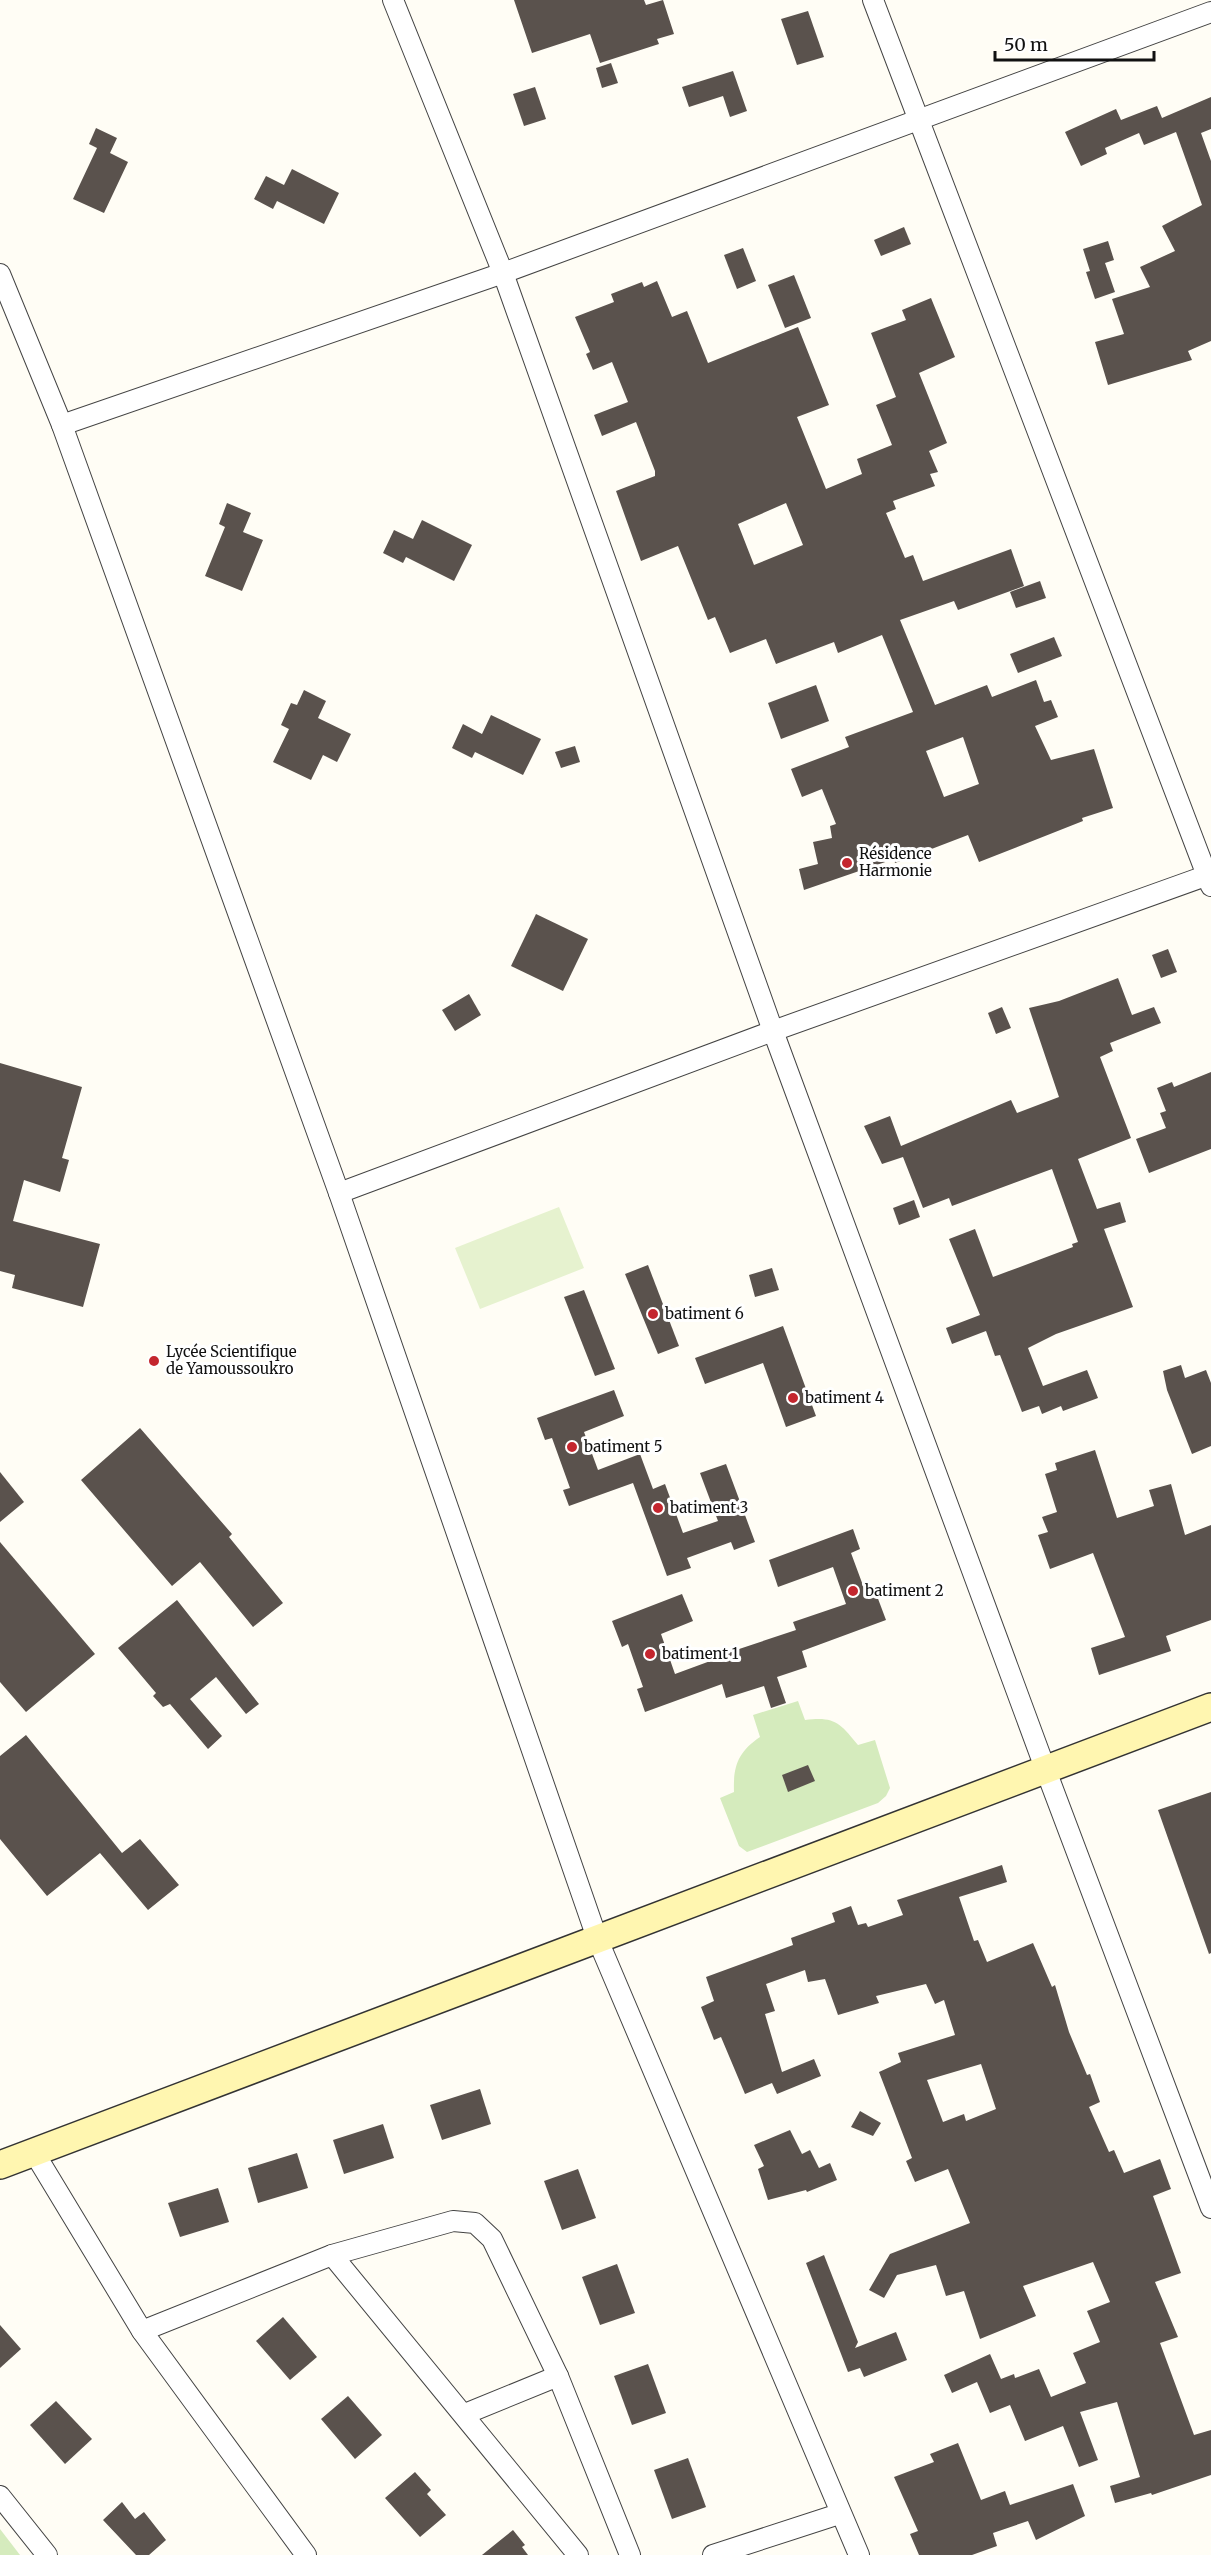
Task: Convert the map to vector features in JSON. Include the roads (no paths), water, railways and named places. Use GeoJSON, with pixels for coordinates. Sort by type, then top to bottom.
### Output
{"type":"FeatureCollection","features":[{"type":"Feature","properties":{"kind":"street"},"geometry":{"type":"LineString","coordinates":[[393,0],[504,273],[773,1031],[1045,1768],[1211,2208]]}},
{"type":"Feature","properties":{"kind":"street"},"geometry":{"type":"LineString","coordinates":[[339,1193],[773,1031],[1210,879],[873,0]]}},
{"type":"Feature","properties":{"kind":"street"},"geometry":{"type":"LineString","coordinates":[[62,424],[504,273],[1211,12]]}},
{"type":"Feature","properties":{"kind":"street"},"geometry":{"type":"LineString","coordinates":[[0,274],[62,424],[339,1193],[597,1938],[839,2514],[859,2555]]}},
{"type":"Feature","properties":{"kind":"street"},"geometry":{"type":"LineString","coordinates":[[0,2165],[35,2154],[597,1938],[1211,1707]]}},
{"type":"Feature","properties":{"kind":"street"},"geometry":{"type":"LineString","coordinates":[[35,2154],[142,2331],[306,2555]]}},
{"type":"Feature","properties":{"kind":"street"},"geometry":{"type":"LineString","coordinates":[[142,2331],[332,2255],[453,2221],[475,2223],[492,2238],[558,2376],[630,2555]]}},
{"type":"Feature","properties":{"kind":"street"},"geometry":{"type":"LineString","coordinates":[[332,2255],[465,2414],[578,2555]]}},
{"type":"Feature","properties":{"kind":"street"},"geometry":{"type":"LineString","coordinates":[[465,2414],[558,2376]]}},
{"type":"Feature","properties":{"kind":"street"},"geometry":{"type":"LineString","coordinates":[[0,2496],[47,2555]]}},
{"type":"Feature","properties":{"kind":"street"},"geometry":{"type":"LineString","coordinates":[[713,2555],[839,2514]]}},
{"type":"Feature","properties":{"kind":"place","name":"Résidence Harmonie"},"geometry":{"type":"Point","coordinates":[847,863]}},
{"type":"Feature","properties":{"kind":"place","name":"batiment 6"},"geometry":{"type":"Point","coordinates":[653,1314]}},
{"type":"Feature","properties":{"kind":"place","name":"Lycée Scientifique de Yamoussoukro"},"geometry":{"type":"Point","coordinates":[154,1361]}},
{"type":"Feature","properties":{"kind":"place","name":"batiment 4"},"geometry":{"type":"Point","coordinates":[793,1398]}},
{"type":"Feature","properties":{"kind":"place","name":"batiment 5"},"geometry":{"type":"Point","coordinates":[572,1447]}},
{"type":"Feature","properties":{"kind":"place","name":"batiment 3"},"geometry":{"type":"Point","coordinates":[658,1508]}},
{"type":"Feature","properties":{"kind":"place","name":"batiment 2"},"geometry":{"type":"Point","coordinates":[853,1591]}},
{"type":"Feature","properties":{"kind":"place","name":"batiment 1"},"geometry":{"type":"Point","coordinates":[650,1654]}}]}
